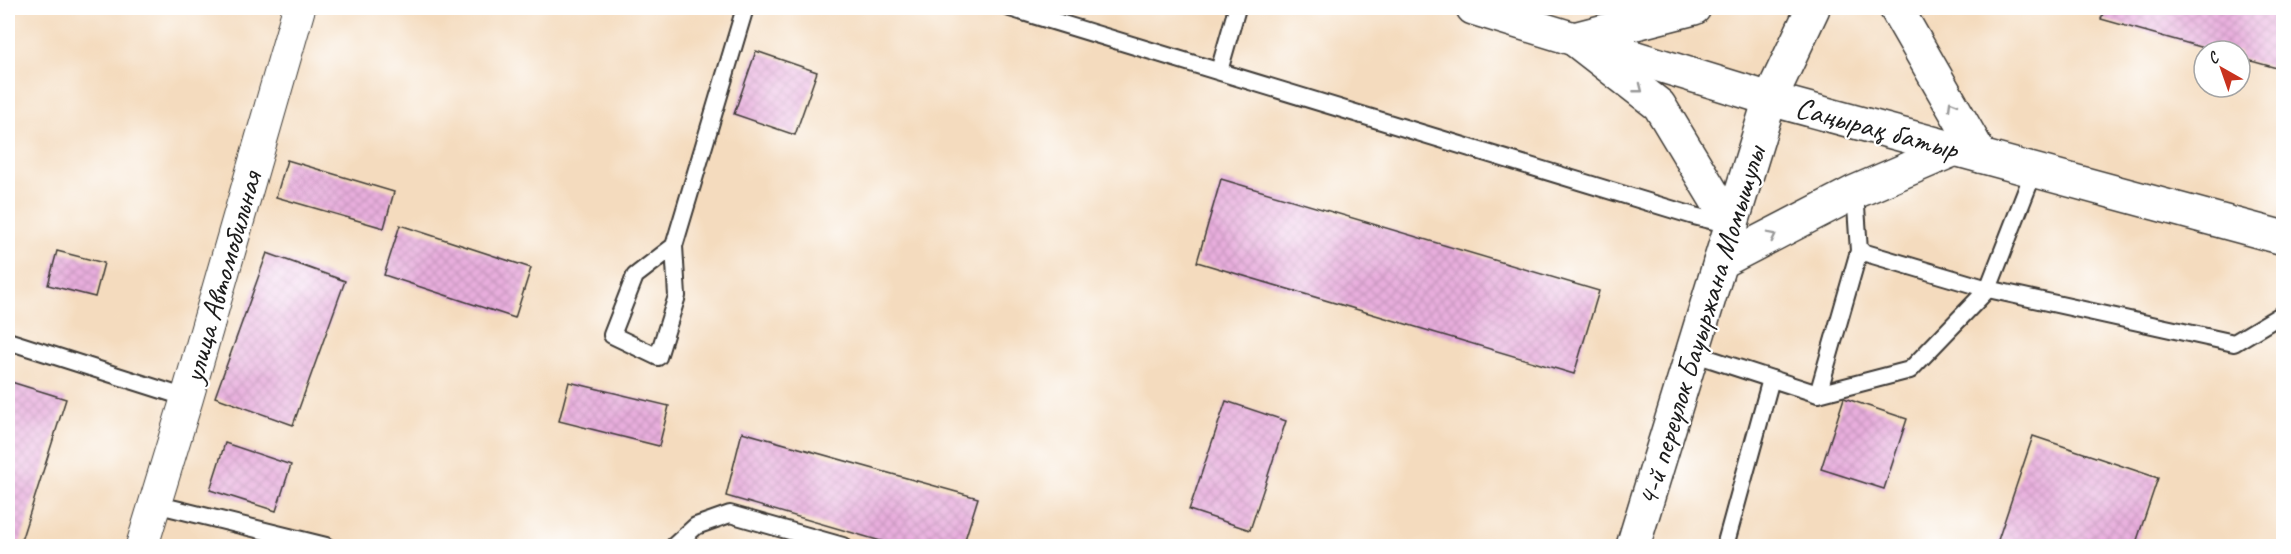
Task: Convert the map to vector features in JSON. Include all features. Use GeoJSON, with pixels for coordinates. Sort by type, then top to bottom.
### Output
{"type":"FeatureCollection","features":[{"type":"Feature","properties":{"kind":"street","name":"улица Автомобильная"},"geometry":{"type":"LineString","coordinates":[[142,546],[299,8]]}},
{"type":"Feature","properties":{"kind":"street","name":"Саңырақ батыр"},"geometry":{"type":"LineString","coordinates":[[1473,8],[1770,99],[2283,238]]}},
{"type":"Feature","properties":{"kind":"street"},"geometry":{"type":"LineString","coordinates":[[1574,39],[1694,8]]}},
{"type":"Feature","properties":{"kind":"street","name":"4-й переулок Бауыржана Момышулы"},"geometry":{"type":"LineString","coordinates":[[1633,546],[1770,99],[1813,8]]}},
{"type":"Feature","properties":{"kind":"street"},"geometry":{"type":"LineString","coordinates":[[1720,262],[1855,192],[1968,152],[1896,8]]}},
{"type":"Feature","properties":{"kind":"street"},"geometry":{"type":"LineString","coordinates":[[1574,39],[1659,105],[1732,226]]}},
{"type":"Feature","properties":{"kind":"lane"},"geometry":{"type":"LineString","coordinates":[[674,246],[635,276],[612,335],[658,357],[677,296],[674,246],[745,8]]}},
{"type":"Feature","properties":{"kind":"lane"},"geometry":{"type":"LineString","coordinates":[[1010,8],[1732,226]]}},
{"type":"Feature","properties":{"kind":"lane"},"geometry":{"type":"LineString","coordinates":[[1219,71],[1237,8]]}},
{"type":"Feature","properties":{"kind":"lane"},"geometry":{"type":"LineString","coordinates":[[1692,353],[1818,394],[1910,370],[1988,289],[2034,171]]}},
{"type":"Feature","properties":{"kind":"lane"},"geometry":{"type":"LineString","coordinates":[[1818,394],[1859,251],[1855,192]]}},
{"type":"Feature","properties":{"kind":"lane"},"geometry":{"type":"LineString","coordinates":[[1859,251],[1988,289],[2234,342],[2283,313]]}},
{"type":"Feature","properties":{"kind":"lane"},"geometry":{"type":"LineString","coordinates":[[8,341],[187,398]]}},
{"type":"Feature","properties":{"kind":"lane"},"geometry":{"type":"LineString","coordinates":[[1725,546],[1771,379]]}},
{"type":"Feature","properties":{"kind":"lane"},"geometry":{"type":"LineString","coordinates":[[155,504],[326,546]]}},
{"type":"Feature","properties":{"kind":"lane"},"geometry":{"type":"LineString","coordinates":[[674,546],[696,526],[730,514],[843,546]]}},
{"type":"Feature","properties":{"kind":"building"},"geometry":{"type":"Polygon","coordinates":[[[2105,8],[2284,9],[2284,70],[2252,61],[2252,39],[2192,39],[2192,45],[2101,19],[2105,8]]]}},
{"type":"Feature","properties":{"kind":"building"},"geometry":{"type":"Polygon","coordinates":[[[756,51],[817,72],[795,135],[734,114],[756,51]]]}},
{"type":"Feature","properties":{"kind":"building"},"geometry":{"type":"Polygon","coordinates":[[[287,160],[394,192],[384,228],[276,197],[287,160]]]}},
{"type":"Feature","properties":{"kind":"building"},"geometry":{"type":"Polygon","coordinates":[[[1221,179],[1599,291],[1574,374],[1197,262],[1221,179]]]}},
{"type":"Feature","properties":{"kind":"building"},"geometry":{"type":"Polygon","coordinates":[[[400,225],[531,268],[515,318],[384,275],[400,225]]]}},
{"type":"Feature","properties":{"kind":"building"},"geometry":{"type":"Polygon","coordinates":[[[57,251],[104,263],[95,297],[48,285],[57,251]]]}},
{"type":"Feature","properties":{"kind":"building"},"geometry":{"type":"Polygon","coordinates":[[[267,253],[345,281],[293,425],[215,397],[267,253]]]}},
{"type":"Feature","properties":{"kind":"building"},"geometry":{"type":"Polygon","coordinates":[[[8,381],[66,399],[20,544],[8,540],[8,381]]]}},
{"type":"Feature","properties":{"kind":"building"},"geometry":{"type":"Polygon","coordinates":[[[569,382],[669,406],[659,446],[559,421],[569,382]]]}},
{"type":"Feature","properties":{"kind":"building"},"geometry":{"type":"Polygon","coordinates":[[[1844,398],[1907,419],[1884,489],[1821,469],[1844,398]]]}},
{"type":"Feature","properties":{"kind":"building"},"geometry":{"type":"Polygon","coordinates":[[[1226,401],[1286,421],[1250,530],[1189,510],[1226,401]]]}},
{"type":"Feature","properties":{"kind":"building"},"geometry":{"type":"Polygon","coordinates":[[[742,432],[978,498],[963,546],[898,546],[726,496],[742,432]]]}},
{"type":"Feature","properties":{"kind":"building"},"geometry":{"type":"Polygon","coordinates":[[[2033,436],[2158,478],[2135,546],[1996,546],[2033,436]]]}},
{"type":"Feature","properties":{"kind":"building"},"geometry":{"type":"Polygon","coordinates":[[[225,443],[291,465],[276,511],[210,490],[225,443]]]}}]}
